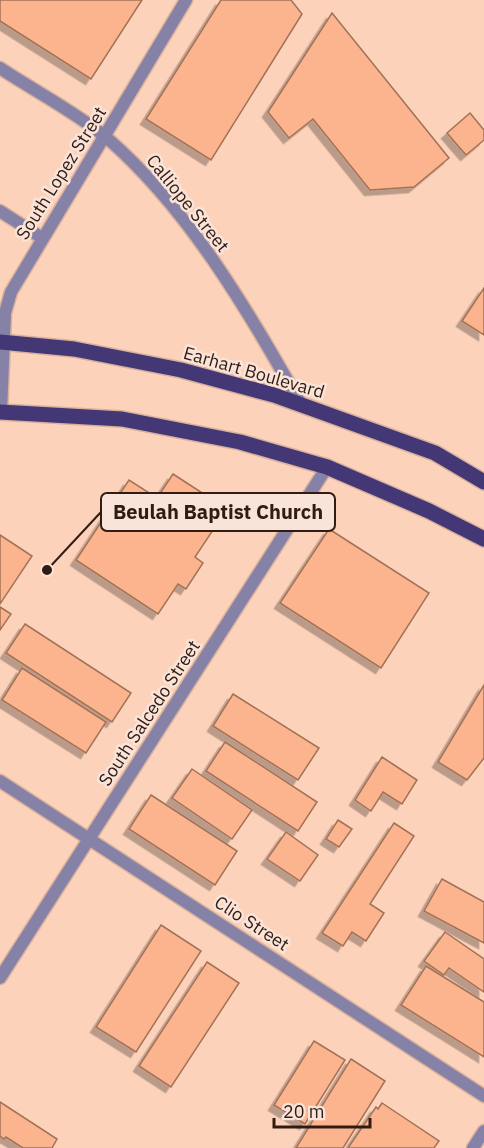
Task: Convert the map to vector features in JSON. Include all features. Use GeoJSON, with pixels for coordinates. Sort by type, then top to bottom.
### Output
{"type":"FeatureCollection","features":[{"type":"Feature","properties":{"kind":"main road","name":"Earhart Boulevard"},"geometry":{"type":"LineString","coordinates":[[2,342],[74,349],[181,370],[301,405],[435,453],[484,482]]}},
{"type":"Feature","properties":{"kind":"main road"},"geometry":{"type":"LineString","coordinates":[[1,412],[122,419],[240,442],[327,467],[429,511],[484,538]]}},
{"type":"Feature","properties":{"kind":"street","name":"South Lopez Street"},"geometry":{"type":"LineString","coordinates":[[1,412],[2,342],[5,313],[11,291],[186,0]]}},
{"type":"Feature","properties":{"kind":"street","name":"Calliope Street"},"geometry":{"type":"LineString","coordinates":[[0,68],[105,136],[165,198],[256,325],[301,405]]}},
{"type":"Feature","properties":{"kind":"street"},"geometry":{"type":"LineString","coordinates":[[0,211],[42,238]]}},
{"type":"Feature","properties":{"kind":"street","name":"South Salcedo Street"},"geometry":{"type":"LineString","coordinates":[[0,978],[327,467]]}},
{"type":"Feature","properties":{"kind":"street","name":"Clio Street"},"geometry":{"type":"LineString","coordinates":[[0,781],[484,1096]]}},
{"type":"Feature","properties":{"kind":"street"},"geometry":{"type":"LineString","coordinates":[[473,1148],[484,1131]]}},
{"type":"Feature","properties":{"kind":"building"},"geometry":{"type":"Polygon","coordinates":[[[0,0],[142,0],[91,79],[0,21],[0,0]]]}},
{"type":"Feature","properties":{"kind":"building"},"geometry":{"type":"Polygon","coordinates":[[[221,0],[291,0],[302,14],[211,160],[146,119],[221,0]]]}},
{"type":"Feature","properties":{"kind":"building"},"geometry":{"type":"Polygon","coordinates":[[[332,13],[449,158],[414,187],[370,190],[313,119],[289,138],[268,112],[332,13]]]}},
{"type":"Feature","properties":{"kind":"building"},"geometry":{"type":"Polygon","coordinates":[[[470,113],[484,130],[484,140],[466,155],[447,133],[470,113]]]}},
{"type":"Feature","properties":{"kind":"building"},"geometry":{"type":"Polygon","coordinates":[[[484,288],[484,335],[462,321],[484,288]]]}},
{"type":"Feature","properties":{"kind":"building"},"geometry":{"type":"Polygon","coordinates":[[[173,474],[227,509],[195,557],[203,563],[186,589],[178,584],[158,614],[76,560],[129,480],[157,498],[173,474]]]}},
{"type":"Feature","properties":{"kind":"building"},"geometry":{"type":"Polygon","coordinates":[[[329,529],[429,593],[381,668],[280,603],[329,529]]]}},
{"type":"Feature","properties":{"kind":"building"},"geometry":{"type":"Polygon","coordinates":[[[0,535],[32,556],[0,604],[0,535]]]}},
{"type":"Feature","properties":{"kind":"building"},"geometry":{"type":"Polygon","coordinates":[[[0,607],[11,614],[0,630],[0,607]]]}},
{"type":"Feature","properties":{"kind":"building"},"geometry":{"type":"Polygon","coordinates":[[[25,624],[131,693],[112,722],[6,653],[25,624]]]}},
{"type":"Feature","properties":{"kind":"building"},"geometry":{"type":"Polygon","coordinates":[[[22,668],[106,722],[86,753],[2,700],[22,668]]]}},
{"type":"Feature","properties":{"kind":"building"},"geometry":{"type":"Polygon","coordinates":[[[484,685],[484,758],[467,780],[438,762],[484,685]]]}},
{"type":"Feature","properties":{"kind":"building"},"geometry":{"type":"Polygon","coordinates":[[[233,694],[319,748],[298,780],[213,726],[233,694]]]}},
{"type":"Feature","properties":{"kind":"building"},"geometry":{"type":"Polygon","coordinates":[[[225,742],[317,802],[298,831],[206,771],[225,742]]]}},
{"type":"Feature","properties":{"kind":"building"},"geometry":{"type":"Polygon","coordinates":[[[382,757],[417,780],[402,804],[383,792],[371,811],[355,800],[382,757]]]}},
{"type":"Feature","properties":{"kind":"building"},"geometry":{"type":"Polygon","coordinates":[[[192,769],[252,810],[232,839],[172,798],[192,769]]]}},
{"type":"Feature","properties":{"kind":"building"},"geometry":{"type":"Polygon","coordinates":[[[151,795],[237,851],[215,885],[129,829],[151,795]]]}},
{"type":"Feature","properties":{"kind":"building"},"geometry":{"type":"Polygon","coordinates":[[[338,820],[352,829],[339,847],[326,839],[338,820]]]}},
{"type":"Feature","properties":{"kind":"building"},"geometry":{"type":"Polygon","coordinates":[[[394,823],[414,836],[370,904],[384,913],[366,941],[352,932],[343,946],[322,933],[394,823]]]}},
{"type":"Feature","properties":{"kind":"building"},"geometry":{"type":"Polygon","coordinates":[[[286,832],[318,855],[300,881],[267,859],[286,832]]]}},
{"type":"Feature","properties":{"kind":"building"},"geometry":{"type":"Polygon","coordinates":[[[442,879],[484,902],[484,943],[424,911],[442,879]]]}},
{"type":"Feature","properties":{"kind":"building"},"geometry":{"type":"Polygon","coordinates":[[[161,925],[201,951],[136,1052],[96,1027],[161,925]]]}},
{"type":"Feature","properties":{"kind":"building"},"geometry":{"type":"Polygon","coordinates":[[[445,932],[484,959],[484,992],[449,968],[444,975],[424,961],[445,932]]]}},
{"type":"Feature","properties":{"kind":"building"},"geometry":{"type":"Polygon","coordinates":[[[207,962],[239,983],[171,1087],[139,1066],[207,962]]]}},
{"type":"Feature","properties":{"kind":"building"},"geometry":{"type":"Polygon","coordinates":[[[426,966],[484,1002],[484,1057],[401,1005],[426,966]]]}},
{"type":"Feature","properties":{"kind":"building"},"geometry":{"type":"Polygon","coordinates":[[[314,1041],[345,1060],[305,1124],[274,1105],[314,1041]]]}},
{"type":"Feature","properties":{"kind":"building"},"geometry":{"type":"Polygon","coordinates":[[[351,1059],[385,1081],[343,1148],[296,1148],[351,1059]]]}},
{"type":"Feature","properties":{"kind":"building"},"geometry":{"type":"Polygon","coordinates":[[[0,1102],[57,1139],[52,1148],[23,1148],[6,1137],[4,1139],[0,1136],[0,1102]]]}},
{"type":"Feature","properties":{"kind":"building"},"geometry":{"type":"Polygon","coordinates":[[[382,1103],[439,1141],[434,1148],[348,1148],[376,1107],[378,1109],[382,1103]]]}},
{"type":"Feature","properties":{"kind":"place","name":"Beulah Baptist Church"},"geometry":{"type":"Point","coordinates":[47,570]}}]}
